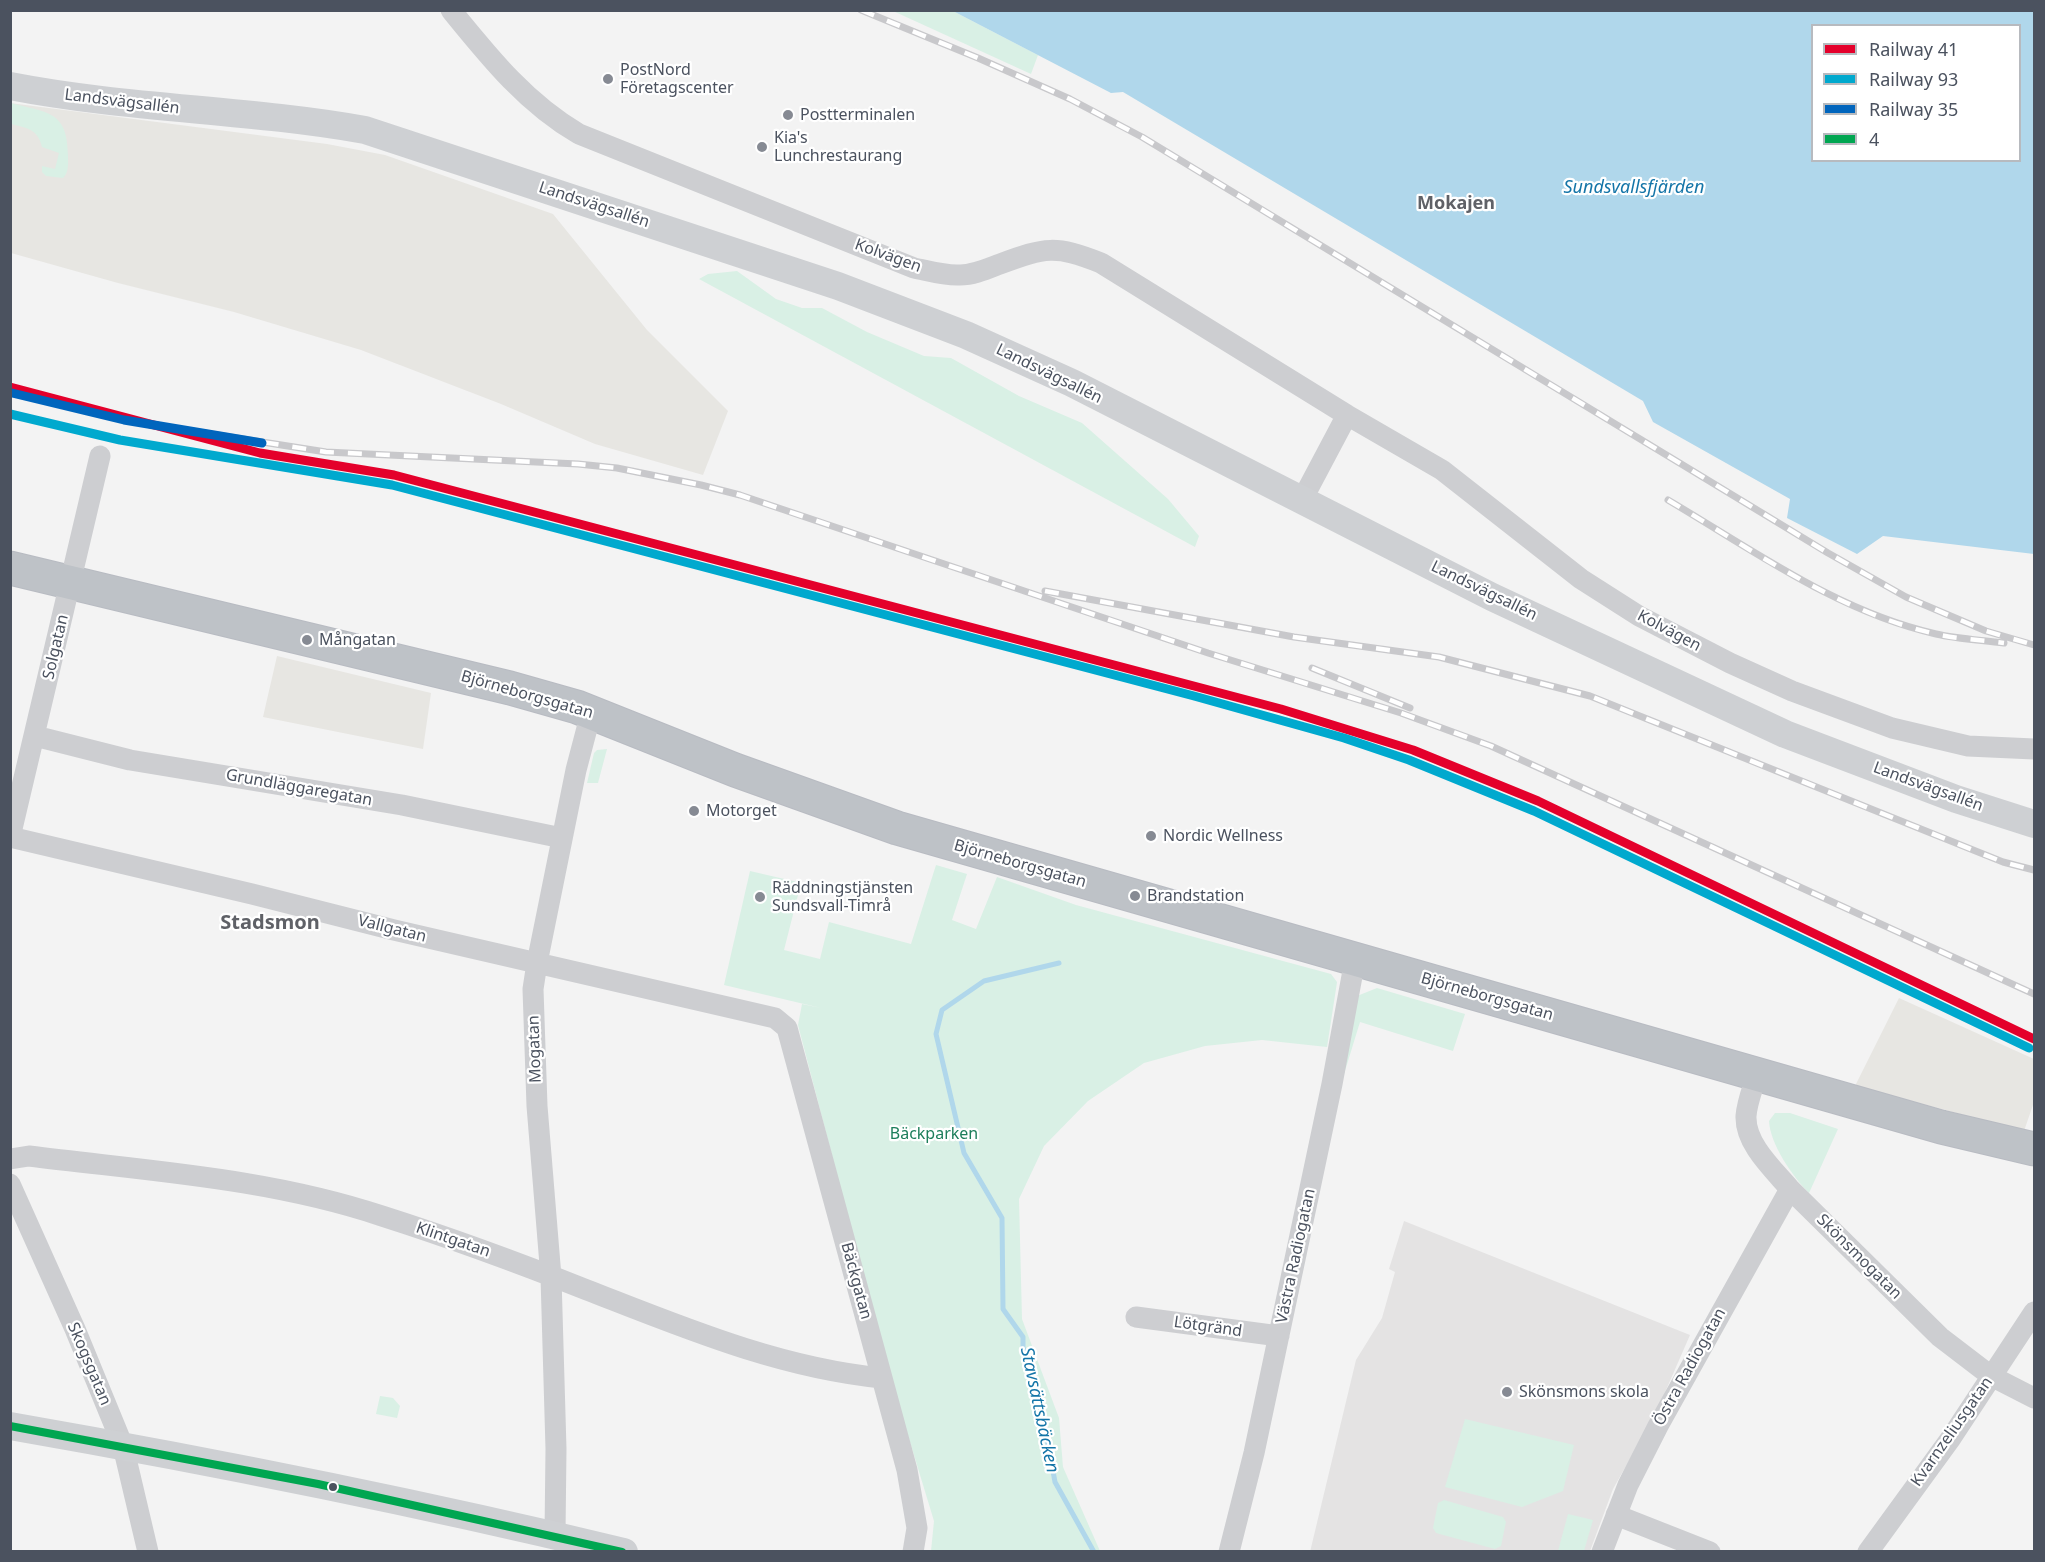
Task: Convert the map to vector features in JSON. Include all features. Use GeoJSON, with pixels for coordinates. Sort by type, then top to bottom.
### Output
{"type":"FeatureCollection","features":[{"type":"Feature","properties":{"kind":"highway","name":"Björneborgsgatan"},"geometry":{"type":"LineString","coordinates":[[10,568],[510,688],[591,713],[735,770],[897,828],[1941,1127],[2034,1149]]}},
{"type":"Feature","properties":{"kind":"main road","name":"Landsvägsallén"},"geometry":{"type":"LineString","coordinates":[[10,86],[94,101],[294,119],[364,130],[838,286],[966,334],[1072,383],[1492,597],[1785,734],[1956,799],[2034,824]]}},
{"type":"Feature","properties":{"kind":"main road"},"geometry":{"type":"LineString","coordinates":[[10,1426],[123,1446],[558,1541],[624,1551]]}},
{"type":"Feature","properties":{"kind":"street","name":"Kolvägen"},"geometry":{"type":"LineString","coordinates":[[451,10],[491,59],[530,99],[554,120],[579,134],[914,268],[960,275],[976,273],[1032,252],[1055,249],[1075,253],[1101,263],[1347,415],[1442,470],[1581,579],[1639,616],[1730,663],[1792,691],[1892,728],[1968,746],[2034,748]]}},
{"type":"Feature","properties":{"kind":"street"},"geometry":{"type":"LineString","coordinates":[[1302,500],[1347,415]]}},
{"type":"Feature","properties":{"kind":"street","name":"Solgatan"},"geometry":{"type":"LineString","coordinates":[[12,828],[100,456]]}},
{"type":"Feature","properties":{"kind":"street","name":"Mogatan"},"geometry":{"type":"LineString","coordinates":[[558,1541],[551,1277],[537,1106],[533,989],[576,770],[591,713]]}},
{"type":"Feature","properties":{"kind":"street","name":"Grundläggaregatan"},"geometry":{"type":"LineString","coordinates":[[35,736],[130,760],[402,805],[562,838]]}},
{"type":"Feature","properties":{"kind":"street","name":"Vallgatan"},"geometry":{"type":"LineString","coordinates":[[12,828],[537,963],[775,1018]]}},
{"type":"Feature","properties":{"kind":"street","name":"Västra Radiogatan"},"geometry":{"type":"LineString","coordinates":[[1230,1551],[1279,1336],[1332,1084],[1355,960]]}},
{"type":"Feature","properties":{"kind":"street","name":"Bäckgatan"},"geometry":{"type":"LineString","coordinates":[[775,1018],[787,1028],[907,1470],[916,1528],[913,1551]]}},
{"type":"Feature","properties":{"kind":"street","name":"Skönsmogatan"},"geometry":{"type":"LineString","coordinates":[[1757,1074],[1746,1114],[1747,1126],[1757,1149],[1790,1189],[1940,1337],[1991,1376],[2034,1398]]}},
{"type":"Feature","properties":{"kind":"street","name":"Klintgatan"},"geometry":{"type":"LineString","coordinates":[[10,1159],[29,1156],[277,1188],[380,1215],[470,1246],[694,1331],[773,1357],[858,1376],[882,1378]]}},
{"type":"Feature","properties":{"kind":"street","name":"Skogsgatan"},"geometry":{"type":"LineString","coordinates":[[10,1184],[75,1329],[123,1446],[148,1551]]}},
{"type":"Feature","properties":{"kind":"street","name":"Östra Radiogatan"},"geometry":{"type":"LineString","coordinates":[[1602,1551],[1628,1485],[1658,1426],[1790,1189]]}},
{"type":"Feature","properties":{"kind":"street","name":"Kvarnzeliusgatan"},"geometry":{"type":"LineString","coordinates":[[1868,1551],[1951,1438],[2034,1312]]}},
{"type":"Feature","properties":{"kind":"street","name":"Lötgränd"},"geometry":{"type":"LineString","coordinates":[[1136,1317],[1279,1336]]}},
{"type":"Feature","properties":{"kind":"street"},"geometry":{"type":"LineString","coordinates":[[1616,1515],[1710,1551]]}},
{"type":"Feature","properties":{"kind":"shaded area"},"geometry":{"type":"Polygon","coordinates":[[[10,103],[327,144],[385,155],[553,214],[647,330],[728,411],[703,475],[595,444],[501,404],[361,350],[234,312],[11,253],[10,103]]]}},
{"type":"Feature","properties":{"kind":"shaded area"},"geometry":{"type":"Polygon","coordinates":[[[277,656],[431,693],[423,749],[263,717],[277,656]]]}},
{"type":"Feature","properties":{"kind":"shaded area"},"geometry":{"type":"Polygon","coordinates":[[[1899,998],[2034,1059],[2034,1102],[2024,1131],[1855,1086],[1899,998]]]}},
{"type":"Feature","properties":{"kind":"shaded area","name":"Skönsmons skola"},"geometry":{"type":"Polygon","coordinates":[[[1404,1221],[1690,1335],[1656,1413],[1613,1489],[1590,1551],[1310,1552],[1356,1360],[1382,1318],[1395,1272],[1389,1269],[1404,1221]]]}},
{"type":"Feature","properties":{"kind":"green space"},"geometry":{"type":"Polygon","coordinates":[[[893,11],[953,11],[1038,55],[1031,74],[893,11]]]}},
{"type":"Feature","properties":{"kind":"green space"},"geometry":{"type":"Polygon","coordinates":[[[11,103],[45,112],[59,122],[67,141],[68,165],[63,178],[46,176],[42,172],[42,166],[55,169],[59,153],[42,147],[38,136],[31,130],[11,124],[11,103]]]}},
{"type":"Feature","properties":{"kind":"green space"},"geometry":{"type":"Polygon","coordinates":[[[737,271],[776,299],[802,308],[822,308],[867,332],[924,356],[951,358],[1019,396],[1082,423],[1168,499],[1199,536],[1195,547],[699,279],[708,274],[737,271]]]}},
{"type":"Feature","properties":{"kind":"green space"},"geometry":{"type":"Polygon","coordinates":[[[607,749],[598,783],[587,783],[594,753],[597,750],[607,749]]]}},
{"type":"Feature","properties":{"kind":"green space","name":"Bäckparken"},"geometry":{"type":"Polygon","coordinates":[[[936,865],[967,874],[952,920],[976,929],[997,877],[1076,905],[1331,974],[1337,982],[1327,1047],[1262,1040],[1205,1046],[1144,1063],[1088,1101],[1044,1146],[1019,1199],[1022,1319],[1059,1418],[1063,1467],[1100,1551],[931,1551],[934,1521],[886,1363],[798,1025],[802,1004],[821,1008],[724,985],[750,871],[819,887],[818,895],[799,891],[784,950],[820,959],[829,922],[911,944],[936,865]]]}},
{"type":"Feature","properties":{"kind":"green space"},"geometry":{"type":"Polygon","coordinates":[[[1377,988],[1465,1014],[1453,1051],[1360,1022],[1337,1097],[1357,996],[1377,988]]]}},
{"type":"Feature","properties":{"kind":"green space"},"geometry":{"type":"Polygon","coordinates":[[[1775,1113],[1790,1113],[1838,1129],[1809,1193],[1796,1178],[1773,1140],[1769,1121],[1775,1113]]]}},
{"type":"Feature","properties":{"kind":"green space"},"geometry":{"type":"Polygon","coordinates":[[[380,1396],[393,1398],[400,1406],[397,1418],[376,1414],[380,1396]]]}},
{"type":"Feature","properties":{"kind":"green space"},"geometry":{"type":"Polygon","coordinates":[[[1465,1419],[1574,1445],[1563,1491],[1522,1507],[1445,1487],[1465,1419]]]}},
{"type":"Feature","properties":{"kind":"green space"},"geometry":{"type":"Polygon","coordinates":[[[1444,1500],[1503,1517],[1506,1522],[1501,1546],[1495,1549],[1436,1533],[1433,1528],[1438,1503],[1444,1500]]]}},
{"type":"Feature","properties":{"kind":"green space"},"geometry":{"type":"Polygon","coordinates":[[[1568,1514],[1593,1520],[1584,1551],[1558,1551],[1568,1514]]]}},
{"type":"Feature","properties":{"kind":"water","name":"Sundsvallsfjärden"},"geometry":{"type":"Polygon","coordinates":[[[953,11],[2034,11],[2034,554],[1883,536],[1857,554],[1787,518],[1790,499],[1653,422],[1643,401],[1123,92],[1111,93],[953,11]]]}},
{"type":"Feature","properties":{"kind":"waterway","name":"Stavsättsbäcken"},"geometry":{"type":"LineString","coordinates":[[1059,963],[984,981],[942,1010],[936,1034],[964,1153],[1002,1218],[1003,1309],[1023,1337],[1023,1347],[1043,1417],[1055,1482],[1094,1552]]}},
{"type":"Feature","properties":{"kind":"railway"},"geometry":{"type":"LineString","coordinates":[[861,10],[1070,99],[1142,137],[1828,553],[1906,597],[1986,631],[2034,645]]}},
{"type":"Feature","properties":{"kind":"railway"},"geometry":{"type":"LineString","coordinates":[[154,425],[326,452],[578,464],[617,468],[740,495],[1208,653],[1401,713],[1491,746],[2034,994]]}},
{"type":"Feature","properties":{"kind":"railway"},"geometry":{"type":"LineString","coordinates":[[1668,500],[1764,559],[1865,611],[1936,634],[2004,643]]}},
{"type":"Feature","properties":{"kind":"railway"},"geometry":{"type":"LineString","coordinates":[[1045,591],[1294,637],[1439,657],[1590,696],[2003,862],[2034,870]]}},
{"type":"Feature","properties":{"kind":"railway"},"geometry":{"type":"LineString","coordinates":[[1312,668],[1410,708]]}},
{"type":"Feature","properties":{"kind":"rail line","name":"41"},"geometry":{"type":"LineString","coordinates":[[10,387],[260,453],[394,475],[1281,709],[1413,750],[1538,801],[2034,1039]]}},
{"type":"Feature","properties":{"kind":"rail line","name":"35"},"geometry":{"type":"LineString","coordinates":[[12,393],[124,420],[262,443]]}},
{"type":"Feature","properties":{"kind":"rail line","name":"93"},"geometry":{"type":"LineString","coordinates":[[10,414],[120,440],[392,485],[1194,696],[1344,738],[1409,760],[1534,811],[2029,1048]]}},
{"type":"Feature","properties":{"kind":"transit line","name":"4"},"geometry":{"type":"LineString","coordinates":[[10,1426],[318,1484],[622,1552]]}},
{"type":"Feature","properties":{"kind":"place","name":"PostNord Företagscenter"},"geometry":{"type":"Point","coordinates":[608,79]}},
{"type":"Feature","properties":{"kind":"place","name":"Postterminalen"},"geometry":{"type":"Point","coordinates":[788,115]}},
{"type":"Feature","properties":{"kind":"place","name":"Kia's Lunchrestaurang"},"geometry":{"type":"Point","coordinates":[762,147]}},
{"type":"Feature","properties":{"kind":"place","name":"Mångatan"},"geometry":{"type":"Point","coordinates":[307,640]}},
{"type":"Feature","properties":{"kind":"place","name":"Motorget"},"geometry":{"type":"Point","coordinates":[694,811]}},
{"type":"Feature","properties":{"kind":"place","name":"Nordic Wellness"},"geometry":{"type":"Point","coordinates":[1151,836]}},
{"type":"Feature","properties":{"kind":"place","name":"Brandstation"},"geometry":{"type":"Point","coordinates":[1135,896]}},
{"type":"Feature","properties":{"kind":"place","name":"Räddningstjänsten Sundsvall-Timrå"},"geometry":{"type":"Point","coordinates":[760,897]}},
{"type":"Feature","properties":{"kind":"place","name":"Skönsmons skola"},"geometry":{"type":"Point","coordinates":[1507,1392]}},
{"type":"Feature","properties":{"kind":"district","name":"Mokajen"},"geometry":{"type":"Point","coordinates":[1456,204]}},
{"type":"Feature","properties":{"kind":"district","name":"Stadsmon"},"geometry":{"type":"Point","coordinates":[270,923]}}]}
